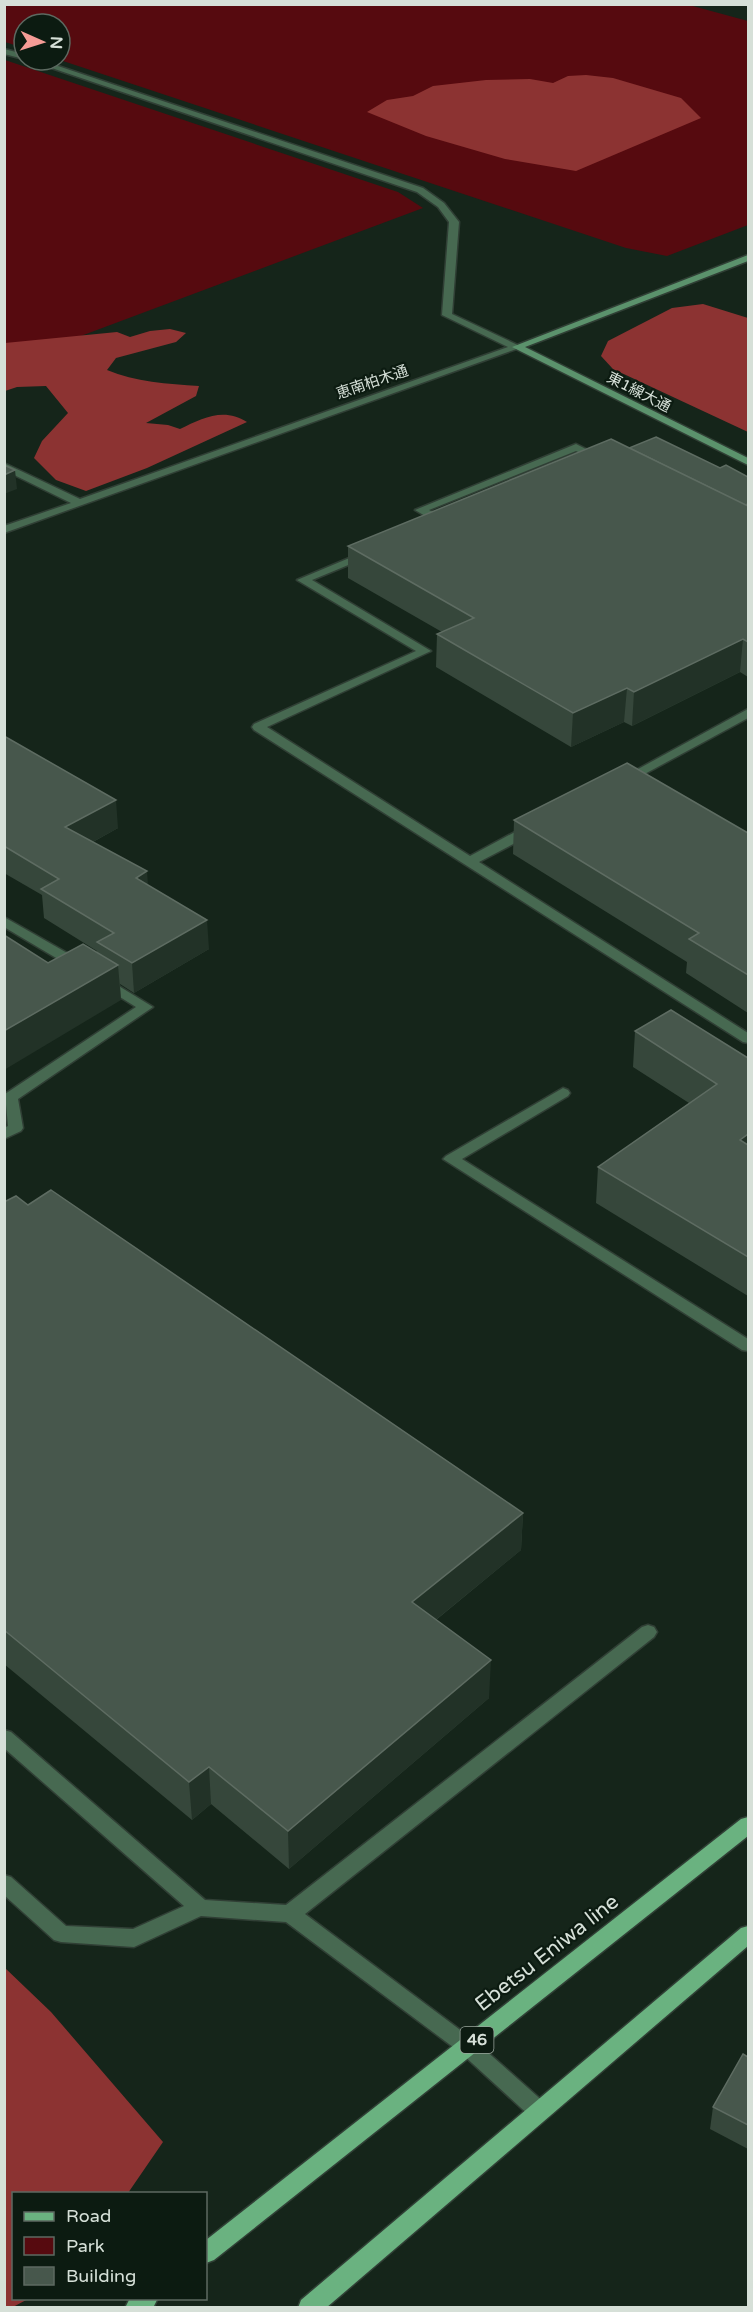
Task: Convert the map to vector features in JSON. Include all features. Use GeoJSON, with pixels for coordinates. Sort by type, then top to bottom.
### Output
{"type":"FeatureCollection","features":[{"type":"Feature","properties":{"kind":"main road","name":"Ebetsu Eniwa line"},"geometry":{"type":"LineString","coordinates":[[207,2252],[748,1825]]}},
{"type":"Feature","properties":{"kind":"main road"},"geometry":{"type":"LineString","coordinates":[[309,2307],[748,1934]]}},
{"type":"Feature","properties":{"kind":"street"},"geometry":{"type":"LineString","coordinates":[[68,72],[420,190],[441,205],[454,222],[447,315],[517,347]]}},
{"type":"Feature","properties":{"kind":"street","name":"恵南柏木通"},"geometry":{"type":"LineString","coordinates":[[4,530],[517,347],[748,258]]}},
{"type":"Feature","properties":{"kind":"street","name":"東1線大通"},"geometry":{"type":"LineString","coordinates":[[517,347],[748,462]]}},
{"type":"Feature","properties":{"kind":"street"},"geometry":{"type":"LineString","coordinates":[[433,527],[444,522],[420,510],[576,447],[617,467]]}},
{"type":"Feature","properties":{"kind":"street"},"geometry":{"type":"LineString","coordinates":[[4,466],[78,502]]}},
{"type":"Feature","properties":{"kind":"street"},"geometry":{"type":"LineString","coordinates":[[379,549],[303,580],[424,651],[258,727],[748,1039]]}},
{"type":"Feature","properties":{"kind":"street"},"geometry":{"type":"LineString","coordinates":[[614,785],[748,713]]}},
{"type":"Feature","properties":{"kind":"street"},"geometry":{"type":"LineString","coordinates":[[470,862],[542,823]]}},
{"type":"Feature","properties":{"kind":"street"},"geometry":{"type":"LineString","coordinates":[[4,921],[146,1007],[10,1097],[16,1128],[4,1134]]}},
{"type":"Feature","properties":{"kind":"street"},"geometry":{"type":"LineString","coordinates":[[563,1093],[451,1159],[748,1346]]}},
{"type":"Feature","properties":{"kind":"street"},"geometry":{"type":"LineString","coordinates":[[290,1914],[648,1632]]}},
{"type":"Feature","properties":{"kind":"street"},"geometry":{"type":"LineString","coordinates":[[4,1737],[200,1908]]}},
{"type":"Feature","properties":{"kind":"street"},"geometry":{"type":"LineString","coordinates":[[4,1883],[61,1934],[134,1938],[200,1908],[290,1914],[468,2047],[539,2112]]}},
{"type":"Feature","properties":{"kind":"green space"},"geometry":{"type":"Polygon","coordinates":[[[5,5],[689,5],[748,21],[748,225],[667,256],[626,248],[72,64],[72,12],[12,12],[12,44],[5,42],[5,5]]]}},
{"type":"Feature","properties":{"kind":"green space"},"geometry":{"type":"Polygon","coordinates":[[[5,60],[12,62],[12,72],[41,72],[398,192],[423,208],[22,358],[5,351],[5,60]]]}},
{"type":"Feature","properties":{"kind":"shaded area"},"geometry":{"type":"Polygon","coordinates":[[[568,76],[613,78],[681,98],[701,118],[576,171],[505,159],[426,136],[367,112],[387,100],[413,96],[433,86],[486,80],[530,79],[553,83],[568,76]]]}},
{"type":"Feature","properties":{"kind":"shaded area"},"geometry":{"type":"Polygon","coordinates":[[[703,304],[748,318],[748,432],[613,369],[601,356],[608,341],[672,308],[703,304]]]}},
{"type":"Feature","properties":{"kind":"shaded area"},"geometry":{"type":"Polygon","coordinates":[[[170,329],[186,333],[176,342],[116,358],[107,370],[140,380],[199,386],[196,396],[146,423],[168,425],[180,429],[205,418],[221,415],[230,415],[247,422],[147,468],[86,491],[56,480],[34,458],[42,441],[68,413],[46,386],[17,387],[5,391],[5,343],[117,332],[130,337],[150,331],[170,329]]]}},
{"type":"Feature","properties":{"kind":"shaded area"},"geometry":{"type":"Polygon","coordinates":[[[4,1967],[51,2012],[163,2142],[129,2192],[12,2192],[12,2300],[26,2300],[13,2307],[4,2307],[4,1967]]]}},
{"type":"Feature","properties":{"kind":"building"},"geometry":{"type":"Polygon","coordinates":[[[656,437],[720,468],[726,465],[748,477],[748,504],[745,505],[629,448],[656,437]]]}},
{"type":"Feature","properties":{"kind":"building"},"geometry":{"type":"Polygon","coordinates":[[[611,439],[748,506],[748,642],[743,639],[634,692],[627,688],[573,713],[437,634],[474,618],[348,546],[611,439]]]}},
{"type":"Feature","properties":{"kind":"building"},"geometry":{"type":"Polygon","coordinates":[[[4,465],[15,470],[4,475],[4,465]]]}},
{"type":"Feature","properties":{"kind":"building"},"geometry":{"type":"Polygon","coordinates":[[[4,736],[116,800],[65,827],[147,871],[136,878],[207,920],[132,963],[97,942],[114,933],[41,889],[59,879],[4,846],[4,736]]]}},
{"type":"Feature","properties":{"kind":"building"},"geometry":{"type":"Polygon","coordinates":[[[627,763],[748,833],[748,975],[689,939],[699,933],[514,820],[627,763]]]}},
{"type":"Feature","properties":{"kind":"building"},"geometry":{"type":"Polygon","coordinates":[[[4,935],[48,963],[83,944],[118,965],[4,1031],[4,935]]]}},
{"type":"Feature","properties":{"kind":"building"},"geometry":{"type":"Polygon","coordinates":[[[671,1010],[748,1058],[748,1134],[740,1140],[748,1145],[748,1257],[598,1167],[717,1084],[635,1031],[671,1010]]]}},
{"type":"Feature","properties":{"kind":"building"},"geometry":{"type":"Polygon","coordinates":[[[51,1190],[523,1513],[412,1602],[491,1660],[288,1831],[209,1767],[189,1782],[4,1630],[4,1202],[16,1196],[28,1205],[51,1190]]]}},
{"type":"Feature","properties":{"kind":"building"},"geometry":{"type":"Polygon","coordinates":[[[743,2054],[748,2057],[748,2125],[713,2107],[743,2054]]]}}]}
